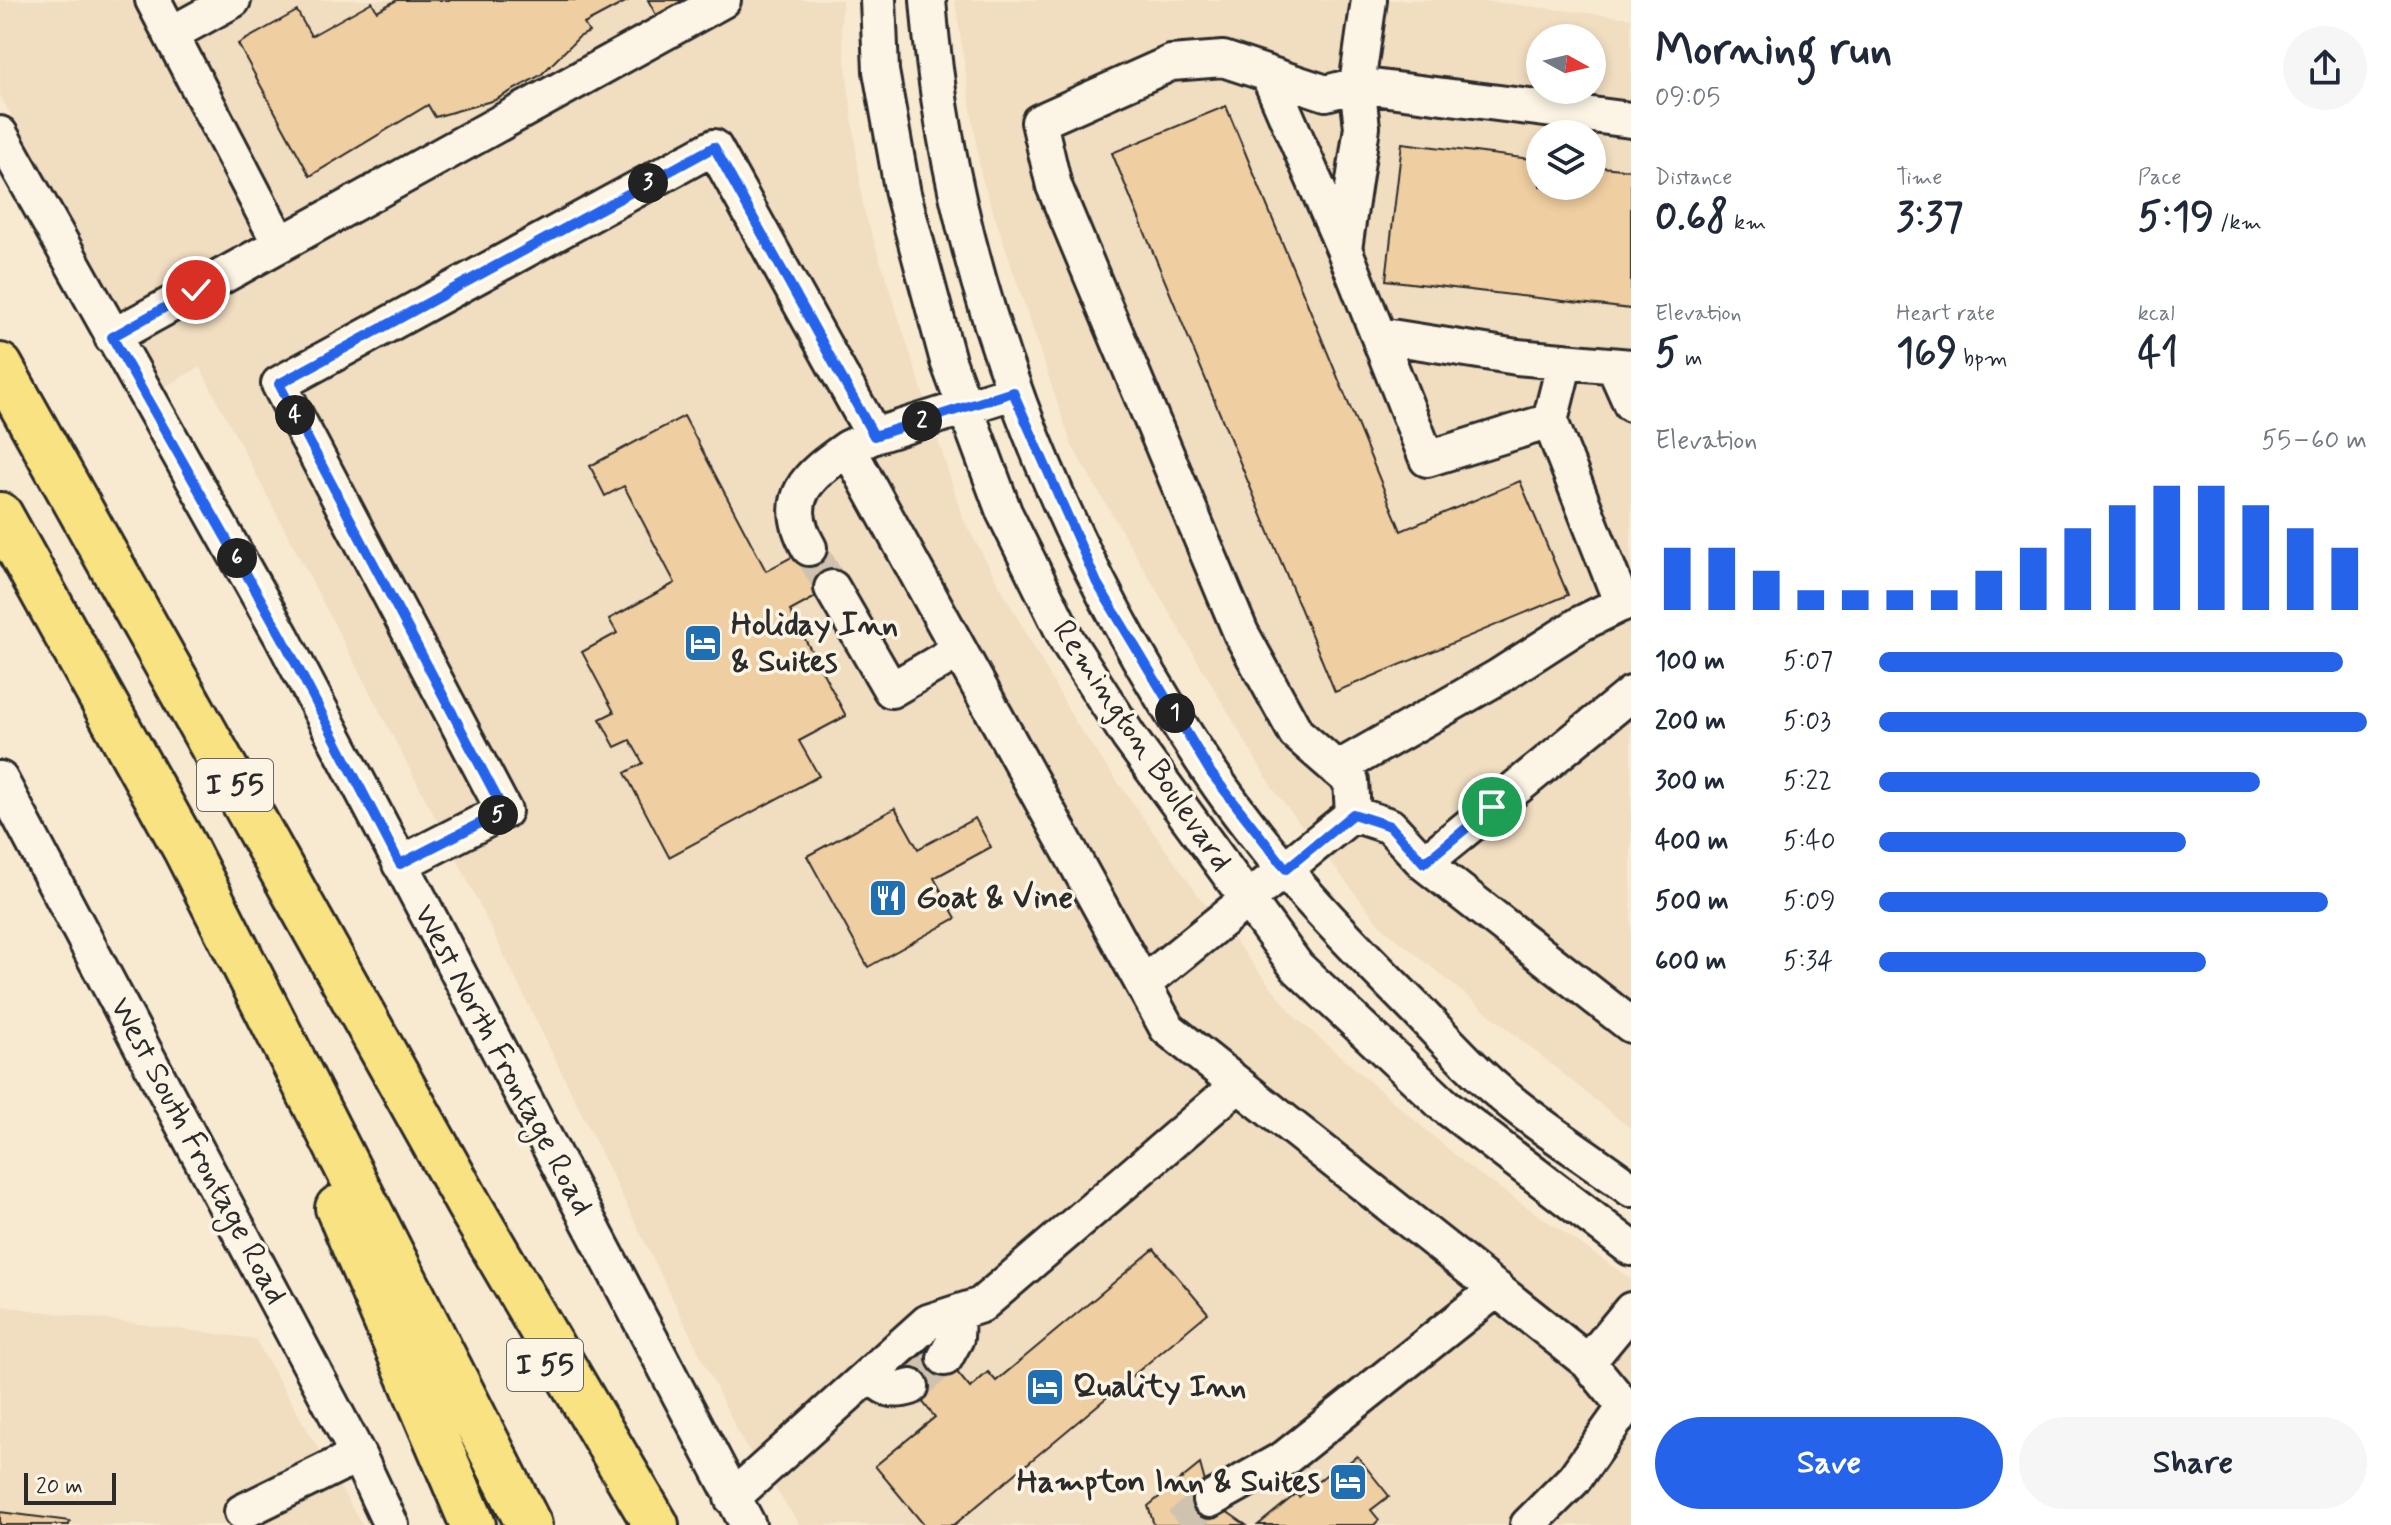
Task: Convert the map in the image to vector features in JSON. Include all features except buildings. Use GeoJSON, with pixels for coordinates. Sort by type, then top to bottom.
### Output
{"type":"FeatureCollection","features":[{"type":"Feature","properties":{"kind":"highway","name":"I 55"},"geometry":{"type":"LineString","coordinates":[[0,366],[469,1205],[622,1525]]}},
{"type":"Feature","properties":{"kind":"highway","name":"I 55"},"geometry":{"type":"LineString","coordinates":[[0,515],[185,848],[529,1525]]}},
{"type":"Feature","properties":{"kind":"highway"},"geometry":{"type":"LineString","coordinates":[[185,848],[473,1525]]}},
{"type":"Feature","properties":{"kind":"highway"},"geometry":{"type":"LineString","coordinates":[[469,1205],[656,1525]]}},
{"type":"Feature","properties":{"kind":"street"},"geometry":{"type":"LineString","coordinates":[[153,0],[280,244]]}},
{"type":"Feature","properties":{"kind":"street"},"geometry":{"type":"LineString","coordinates":[[171,34],[233,0]]}},
{"type":"Feature","properties":{"kind":"street"},"geometry":{"type":"LineString","coordinates":[[112,337],[723,0]]}},
{"type":"Feature","properties":{"kind":"street","name":"Remington Boulevard"},"geometry":{"type":"LineString","coordinates":[[878,0],[881,71],[903,194],[948,361],[1004,512],[1068,642],[1129,737],[1297,967],[1444,1105],[1631,1248]]}},
{"type":"Feature","properties":{"kind":"street","name":"Remington Boulevard"},"geometry":{"type":"LineString","coordinates":[[928,0],[933,67],[967,233],[1013,392],[1097,583],[1211,773],[1323,916],[1493,1087],[1631,1189]]}},
{"type":"Feature","properties":{"kind":"street"},"geometry":{"type":"LineString","coordinates":[[1344,249],[1362,127],[1357,85],[1369,0]]}},
{"type":"Feature","properties":{"kind":"street"},"geometry":{"type":"LineString","coordinates":[[1353,814],[1351,781],[1296,733],[1241,633],[1054,186],[1039,122],[1171,63],[1223,59],[1326,93],[1357,85],[1631,120]]}},
{"type":"Feature","properties":{"kind":"street"},"geometry":{"type":"LineString","coordinates":[[1269,76],[1344,249],[1427,459],[1550,421]]}},
{"type":"Feature","properties":{"kind":"street","name":"West North Frontage Road"},"geometry":{"type":"LineString","coordinates":[[0,134],[282,637],[740,1511]]}},
{"type":"Feature","properties":{"kind":"street"},"geometry":{"type":"LineString","coordinates":[[400,864],[504,811],[279,384],[714,147],[861,442],[958,651],[1167,1028],[1588,1362],[1625,1407],[1574,1479],[1528,1525]]}},
{"type":"Feature","properties":{"kind":"street"},"geometry":{"type":"LineString","coordinates":[[1378,335],[1517,357],[1622,366],[1631,404]]}},
{"type":"Feature","properties":{"kind":"street"},"geometry":{"type":"LineString","coordinates":[[1337,769],[1498,677],[1582,623],[1626,602],[1550,421],[1565,361]]}},
{"type":"Feature","properties":{"kind":"street"},"geometry":{"type":"LineString","coordinates":[[809,548],[797,520],[803,486],[813,472],[861,442],[1013,392]]}},
{"type":"Feature","properties":{"kind":"street"},"geometry":{"type":"LineString","coordinates":[[832,588],[891,690],[958,651]]}},
{"type":"Feature","properties":{"kind":"street"},"geometry":{"type":"LineString","coordinates":[[1424,863],[1631,694]]}},
{"type":"Feature","properties":{"kind":"street","name":"West South Frontage Road"},"geometry":{"type":"LineString","coordinates":[[0,779],[358,1455],[391,1525]]}},
{"type":"Feature","properties":{"kind":"street"},"geometry":{"type":"LineString","coordinates":[[1143,984],[1353,814]]}},
{"type":"Feature","properties":{"kind":"street"},"geometry":{"type":"LineString","coordinates":[[1353,814],[1390,826],[1424,863],[1631,1025]]}},
{"type":"Feature","properties":{"kind":"street"},"geometry":{"type":"LineString","coordinates":[[740,1511],[871,1374],[928,1322],[981,1305],[1238,1085]]}},
{"type":"Feature","properties":{"kind":"street"},"geometry":{"type":"LineString","coordinates":[[1210,1500],[1285,1458],[1497,1289]]}},
{"type":"Feature","properties":{"kind":"street"},"geometry":{"type":"LineString","coordinates":[[1588,1362],[1631,1310]]}},
{"type":"Feature","properties":{"kind":"street"},"geometry":{"type":"LineString","coordinates":[[945,1358],[956,1338],[957,1313]]}},
{"type":"Feature","properties":{"kind":"street"},"geometry":{"type":"LineString","coordinates":[[871,1374],[881,1387],[896,1391],[911,1387]]}},
{"type":"Feature","properties":{"kind":"street"},"geometry":{"type":"LineString","coordinates":[[242,1512],[358,1455]]}},
{"type":"Feature","properties":{"kind":"shaded area"},"geometry":{"type":"Polygon","coordinates":[[[0,0],[842,0],[841,27],[863,207],[964,521],[1075,722],[1198,895],[1296,1018],[1469,1167],[1631,1279],[1631,1525],[800,1525],[743,1442],[458,861],[200,367],[161,389],[0,95],[0,0]]]}},
{"type":"Feature","properties":{"kind":"shaded area"},"geometry":{"type":"Polygon","coordinates":[[[955,0],[1474,0],[1631,18],[1631,1129],[1381,926],[1273,789],[1072,446],[981,175],[955,0]]]}},
{"type":"Feature","properties":{"kind":"shaded area"},"geometry":{"type":"Polygon","coordinates":[[[0,1306],[255,1339],[362,1525],[0,1525],[0,1306]]]}},
{"type":"Feature","properties":{"kind":"tunnel"},"geometry":{"type":"LineString","coordinates":[[809,548],[832,588]]}},
{"type":"Feature","properties":{"kind":"tunnel"},"geometry":{"type":"LineString","coordinates":[[911,1387],[945,1358]]}},
{"type":"Feature","properties":{"kind":"tunnel"},"geometry":{"type":"LineString","coordinates":[[1179,1525],[1210,1500]]}},
{"type":"Feature","properties":{"kind":"place","name":"Holiday Inn & Suites"},"geometry":{"type":"Point","coordinates":[703,643]}},
{"type":"Feature","properties":{"kind":"place","name":"Goat & Vine"},"geometry":{"type":"Point","coordinates":[888,898]}},
{"type":"Feature","properties":{"kind":"place","name":"Quality Inn"},"geometry":{"type":"Point","coordinates":[1045,1387]}},
{"type":"Feature","properties":{"kind":"place","name":"Hampton Inn & Suites"},"geometry":{"type":"Point","coordinates":[1348,1482]}},
{"type":"Feature","properties":{"kind":"route"},"geometry":{"type":"LineString","coordinates":[[196,290],[112,337],[282,637],[400,864],[504,811],[279,384],[714,147],[874,436],[1013,392],[1097,583],[1211,773],[1286,869],[1353,814],[1390,826],[1424,863],[1492,807]]}}]}
